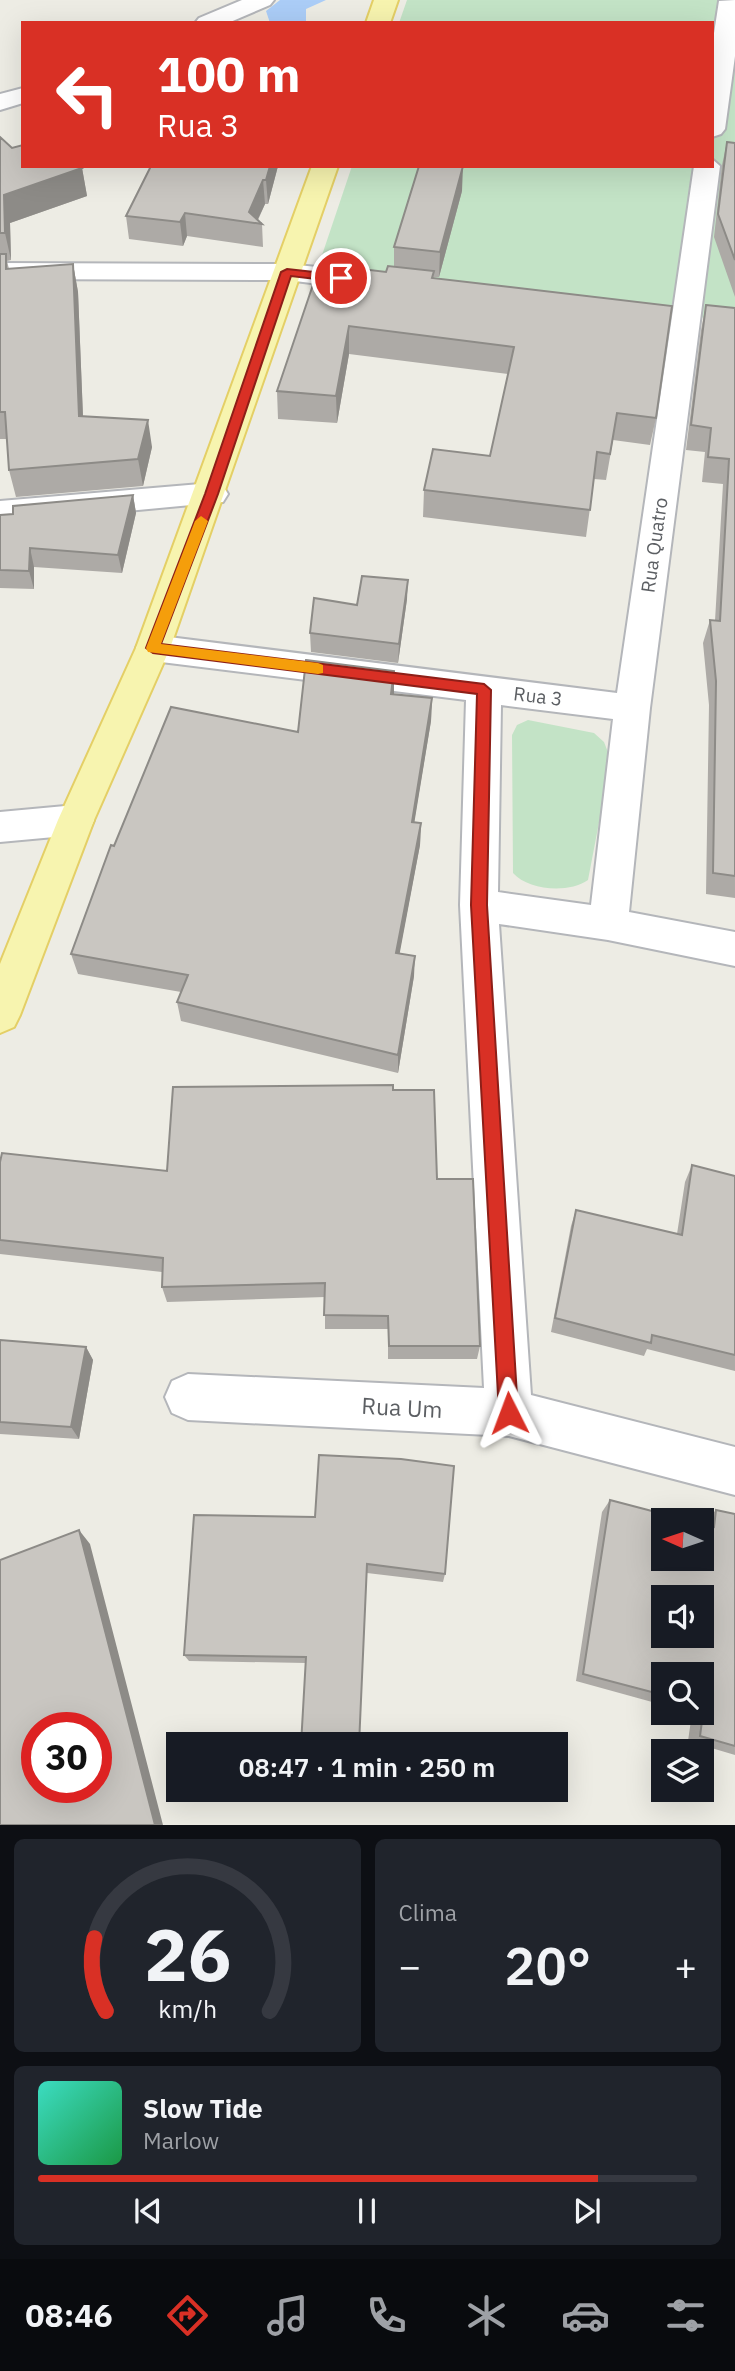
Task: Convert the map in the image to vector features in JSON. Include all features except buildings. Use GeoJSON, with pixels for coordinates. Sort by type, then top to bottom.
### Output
{"type":"FeatureCollection","features":[{"type":"Feature","properties":{"kind":"main road"},"geometry":{"type":"LineString","coordinates":[[0,1015],[76,820],[153,648],[212,494],[325,168]]}},
{"type":"Feature","properties":{"kind":"street"},"geometry":{"type":"LineString","coordinates":[[212,21],[262,0]]}},
{"type":"Feature","properties":{"kind":"street"},"geometry":{"type":"LineString","coordinates":[[714,116],[731,1]]}},
{"type":"Feature","properties":{"kind":"street"},"geometry":{"type":"LineString","coordinates":[[0,102],[21,96]]}},
{"type":"Feature","properties":{"kind":"street","name":"Rua Quatro"},"geometry":{"type":"LineString","coordinates":[[608,924],[632,708],[684,313],[707,168]]}},
{"type":"Feature","properties":{"kind":"street"},"geometry":{"type":"LineString","coordinates":[[0,271],[287,272],[398,284]]}},
{"type":"Feature","properties":{"kind":"street"},"geometry":{"type":"LineString","coordinates":[[0,512],[212,494]]}},
{"type":"Feature","properties":{"kind":"street","name":"Rua 3"},"geometry":{"type":"LineString","coordinates":[[153,648],[632,708]]}},
{"type":"Feature","properties":{"kind":"street"},"geometry":{"type":"LineString","coordinates":[[484,690],[479,905],[509,1413]]}},
{"type":"Feature","properties":{"kind":"street"},"geometry":{"type":"LineString","coordinates":[[0,827],[76,820]]}},
{"type":"Feature","properties":{"kind":"street"},"geometry":{"type":"LineString","coordinates":[[479,905],[608,924],[735,949]]}},
{"type":"Feature","properties":{"kind":"street","name":"Rua Um"},"geometry":{"type":"LineString","coordinates":[[188,1398],[509,1413],[735,1471]]}},
{"type":"Feature","properties":{"kind":"green space"},"geometry":{"type":"Polygon","coordinates":[[[407,0],[735,0],[735,321],[315,276],[351,168],[714,168],[714,21],[400,21],[407,0]]]}},
{"type":"Feature","properties":{"kind":"green space"},"geometry":{"type":"Polygon","coordinates":[[[528,720],[594,733],[604,742],[611,760],[588,880],[570,887],[538,886],[513,873],[512,735],[517,725],[528,720]]]}},
{"type":"Feature","properties":{"kind":"water"},"geometry":{"type":"Polygon","coordinates":[[[280,0],[326,0],[306,9],[306,21],[269,21],[266,11],[280,0]]]}},
{"type":"Feature","properties":{"kind":"slow traffic"},"geometry":{"type":"LineString","coordinates":[[201,521],[153,648],[318,669]]}},
{"type":"Feature","properties":{"kind":"route"},"geometry":{"type":"LineString","coordinates":[[341,278],[287,272],[212,494],[153,648],[484,690],[479,905],[509,1413]]}}]}
